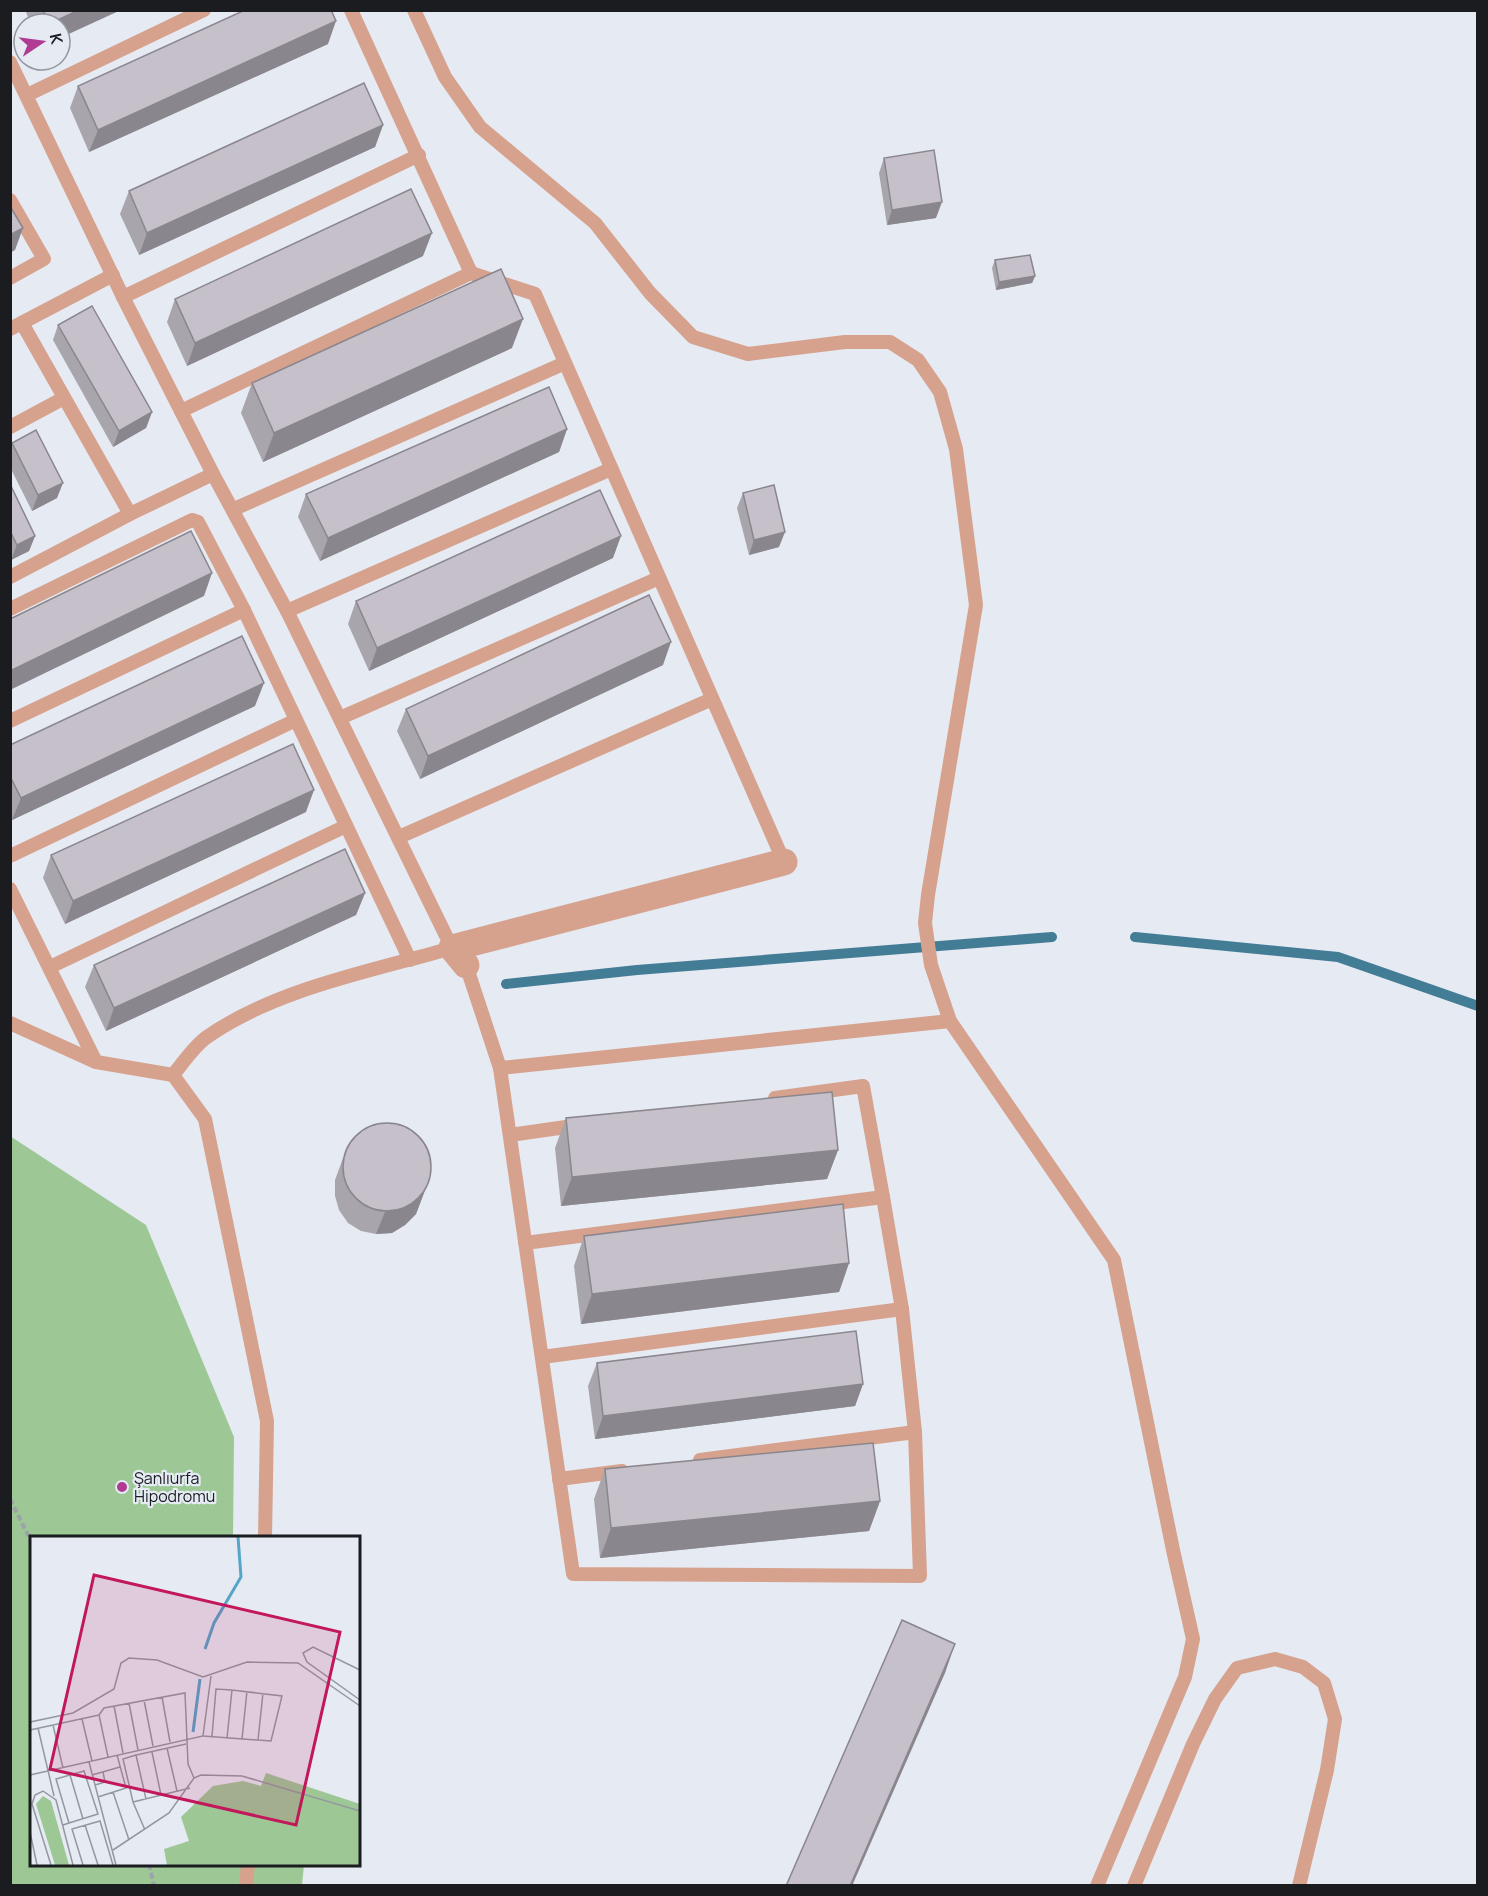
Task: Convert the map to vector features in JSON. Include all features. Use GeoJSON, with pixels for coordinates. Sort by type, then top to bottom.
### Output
{"type":"FeatureCollection","features":[{"type":"Feature","properties":{"kind":"street"},"geometry":{"type":"LineString","coordinates":[[459,957],[784,862]]}},
{"type":"Feature","properties":{"kind":"lane"},"geometry":{"type":"LineString","coordinates":[[27,95],[204,10]]}},
{"type":"Feature","properties":{"kind":"lane"},"geometry":{"type":"LineString","coordinates":[[351,10],[471,273]]}},
{"type":"Feature","properties":{"kind":"lane"},"geometry":{"type":"LineString","coordinates":[[414,10],[445,77],[480,128],[595,223],[650,293],[693,337],[748,354],[845,342],[890,342],[918,360],[940,393],[956,449],[976,605],[925,922],[931,965],[950,1021],[1114,1260],[1193,1639],[1185,1677],[1096,1886]]}},
{"type":"Feature","properties":{"kind":"lane"},"geometry":{"type":"LineString","coordinates":[[10,62],[123,297],[213,474],[234,509],[287,611],[459,957],[500,1068],[573,1574],[920,1576],[915,1432],[902,1309],[862,1086],[757,1101]]}},
{"type":"Feature","properties":{"kind":"lane"},"geometry":{"type":"LineString","coordinates":[[123,297],[419,155]]}},
{"type":"Feature","properties":{"kind":"lane"},"geometry":{"type":"LineString","coordinates":[[10,200],[44,259],[10,278]]}},
{"type":"Feature","properties":{"kind":"lane"},"geometry":{"type":"LineString","coordinates":[[181,411],[471,273],[535,294],[784,862]]}},
{"type":"Feature","properties":{"kind":"lane"},"geometry":{"type":"LineString","coordinates":[[113,275],[16,326],[64,398],[130,514]]}},
{"type":"Feature","properties":{"kind":"lane"},"geometry":{"type":"LineString","coordinates":[[234,509],[565,363]]}},
{"type":"Feature","properties":{"kind":"lane"},"geometry":{"type":"LineString","coordinates":[[10,427],[64,398]]}},
{"type":"Feature","properties":{"kind":"lane"},"geometry":{"type":"LineString","coordinates":[[287,611],[611,468]]}},
{"type":"Feature","properties":{"kind":"lane"},"geometry":{"type":"LineString","coordinates":[[10,577],[130,514],[213,474]]}},
{"type":"Feature","properties":{"kind":"lane"},"geometry":{"type":"LineString","coordinates":[[10,609],[192,520],[198,522],[244,610],[410,960]]}},
{"type":"Feature","properties":{"kind":"lane"},"geometry":{"type":"LineString","coordinates":[[340,718],[659,578]]}},
{"type":"Feature","properties":{"kind":"lane"},"geometry":{"type":"LineString","coordinates":[[10,721],[244,610]]}},
{"type":"Feature","properties":{"kind":"lane"},"geometry":{"type":"LineString","coordinates":[[399,837],[712,699]]}},
{"type":"Feature","properties":{"kind":"lane"},"geometry":{"type":"LineString","coordinates":[[10,856],[296,720]]}},
{"type":"Feature","properties":{"kind":"lane"},"geometry":{"type":"LineString","coordinates":[[50,967],[346,826]]}},
{"type":"Feature","properties":{"kind":"lane"},"geometry":{"type":"LineString","coordinates":[[10,889],[96,1062]]}},
{"type":"Feature","properties":{"kind":"lane"},"geometry":{"type":"LineString","coordinates":[[173,1075],[205,1038],[264,1005],[345,978],[410,960],[459,957]]}},
{"type":"Feature","properties":{"kind":"lane"},"geometry":{"type":"LineString","coordinates":[[500,1068],[950,1021]]}},
{"type":"Feature","properties":{"kind":"lane"},"geometry":{"type":"LineString","coordinates":[[10,1023],[96,1062],[173,1075],[205,1119],[267,1421],[265,1536]]}},
{"type":"Feature","properties":{"kind":"lane"},"geometry":{"type":"LineString","coordinates":[[510,1135],[592,1123]]}},
{"type":"Feature","properties":{"kind":"lane"},"geometry":{"type":"LineString","coordinates":[[525,1243],[883,1197]]}},
{"type":"Feature","properties":{"kind":"lane"},"geometry":{"type":"LineString","coordinates":[[542,1357],[902,1309]]}},
{"type":"Feature","properties":{"kind":"lane"},"geometry":{"type":"LineString","coordinates":[[690,1462],[915,1432]]}},
{"type":"Feature","properties":{"kind":"lane"},"geometry":{"type":"LineString","coordinates":[[559,1479],[630,1470]]}},
{"type":"Feature","properties":{"kind":"lane"},"geometry":{"type":"LineString","coordinates":[[1134,1886],[1193,1744],[1215,1699],[1237,1668],[1275,1659],[1303,1666],[1324,1683],[1335,1719],[1327,1770],[1299,1886]]}},
{"type":"Feature","properties":{"kind":"lane"},"geometry":{"type":"LineString","coordinates":[[246,1886],[248,1866]]}},
{"type":"Feature","properties":{"kind":"path"},"geometry":{"type":"LineString","coordinates":[[10,1500],[30,1539]]}},
{"type":"Feature","properties":{"kind":"path"},"geometry":{"type":"LineString","coordinates":[[149,1866],[154,1886]]}},
{"type":"Feature","properties":{"kind":"green space","name":"Şanlıurfa Hipodromu"},"geometry":{"type":"Polygon","coordinates":[[[10,1136],[146,1225],[234,1437],[233,1536],[30,1536],[30,1866],[304,1866],[302,1885],[11,1885],[10,1136]]]}},
{"type":"Feature","properties":{"kind":"building"},"geometry":{"type":"Polygon","coordinates":[[[43,10],[79,10],[72,13],[44,12],[43,10]]]}},
{"type":"Feature","properties":{"kind":"building"},"geometry":{"type":"Polygon","coordinates":[[[245,10],[331,10],[336,21],[98,130],[78,86],[245,10]]]}},
{"type":"Feature","properties":{"kind":"building"},"geometry":{"type":"Polygon","coordinates":[[[364,83],[383,125],[147,233],[129,191],[364,83]]]}},
{"type":"Feature","properties":{"kind":"building"},"geometry":{"type":"Polygon","coordinates":[[[934,150],[942,202],[892,210],[884,158],[934,150]]]}},
{"type":"Feature","properties":{"kind":"building"},"geometry":{"type":"Polygon","coordinates":[[[411,189],[432,233],[195,343],[175,299],[411,189]]]}},
{"type":"Feature","properties":{"kind":"building"},"geometry":{"type":"Polygon","coordinates":[[[10,206],[23,228],[10,235],[10,206]]]}},
{"type":"Feature","properties":{"kind":"building"},"geometry":{"type":"Polygon","coordinates":[[[1030,255],[1035,276],[999,282],[995,260],[1030,255]]]}},
{"type":"Feature","properties":{"kind":"building"},"geometry":{"type":"Polygon","coordinates":[[[501,269],[523,319],[274,433],[252,383],[501,269]]]}},
{"type":"Feature","properties":{"kind":"building"},"geometry":{"type":"Polygon","coordinates":[[[92,306],[152,412],[119,431],[58,325],[92,306]]]}},
{"type":"Feature","properties":{"kind":"building"},"geometry":{"type":"Polygon","coordinates":[[[549,387],[567,429],[328,538],[306,494],[549,387]]]}},
{"type":"Feature","properties":{"kind":"building"},"geometry":{"type":"Polygon","coordinates":[[[36,430],[63,483],[38,495],[12,443],[36,430]]]}},
{"type":"Feature","properties":{"kind":"building"},"geometry":{"type":"Polygon","coordinates":[[[10,484],[35,536],[17,545],[10,531],[10,484]]]}},
{"type":"Feature","properties":{"kind":"building"},"geometry":{"type":"Polygon","coordinates":[[[774,485],[785,532],[754,540],[743,493],[774,485]]]}},
{"type":"Feature","properties":{"kind":"building"},"geometry":{"type":"Polygon","coordinates":[[[600,490],[621,536],[377,648],[356,601],[600,490]]]}},
{"type":"Feature","properties":{"kind":"building"},"geometry":{"type":"Polygon","coordinates":[[[191,531],[212,573],[10,671],[10,619],[191,531]]]}},
{"type":"Feature","properties":{"kind":"building"},"geometry":{"type":"Polygon","coordinates":[[[649,595],[671,642],[428,756],[406,709],[649,595]]]}},
{"type":"Feature","properties":{"kind":"building"},"geometry":{"type":"Polygon","coordinates":[[[242,636],[264,683],[21,798],[10,776],[10,745],[242,636]]]}},
{"type":"Feature","properties":{"kind":"building"},"geometry":{"type":"Polygon","coordinates":[[[293,744],[314,790],[73,901],[51,855],[293,744]]]}},
{"type":"Feature","properties":{"kind":"building"},"geometry":{"type":"Polygon","coordinates":[[[345,849],[365,893],[114,1008],[94,965],[345,849]]]}},
{"type":"Feature","properties":{"kind":"building"},"geometry":{"type":"Polygon","coordinates":[[[832,1092],[838,1150],[572,1177],[566,1118],[832,1092]]]}},
{"type":"Feature","properties":{"kind":"building"},"geometry":{"type":"Polygon","coordinates":[[[387,1123],[404,1126],[418,1136],[428,1150],[431,1167],[428,1184],[418,1198],[404,1208],[387,1211],[370,1208],[356,1198],[346,1184],[343,1167],[346,1150],[356,1136],[370,1126],[387,1123]]]}},
{"type":"Feature","properties":{"kind":"building"},"geometry":{"type":"Polygon","coordinates":[[[843,1204],[849,1263],[592,1294],[584,1236],[843,1204]]]}},
{"type":"Feature","properties":{"kind":"building"},"geometry":{"type":"Polygon","coordinates":[[[856,1331],[863,1384],[603,1416],[597,1363],[856,1331]]]}},
{"type":"Feature","properties":{"kind":"building"},"geometry":{"type":"Polygon","coordinates":[[[873,1443],[880,1501],[611,1528],[605,1469],[873,1443]]]}},
{"type":"Feature","properties":{"kind":"building"},"geometry":{"type":"Polygon","coordinates":[[[902,1620],[955,1644],[850,1886],[786,1886],[902,1620]]]}},
{"type":"Feature","properties":{"kind":"waterway"},"geometry":{"type":"LineString","coordinates":[[506,984],[637,970],[1052,937]]}},
{"type":"Feature","properties":{"kind":"waterway"},"geometry":{"type":"LineString","coordinates":[[1135,937],[1338,957],[1478,1006]]}},
{"type":"Feature","properties":{"kind":"place","name":"Şanlıurfa Hipodromu"},"geometry":{"type":"Point","coordinates":[122,1487]}}]}
